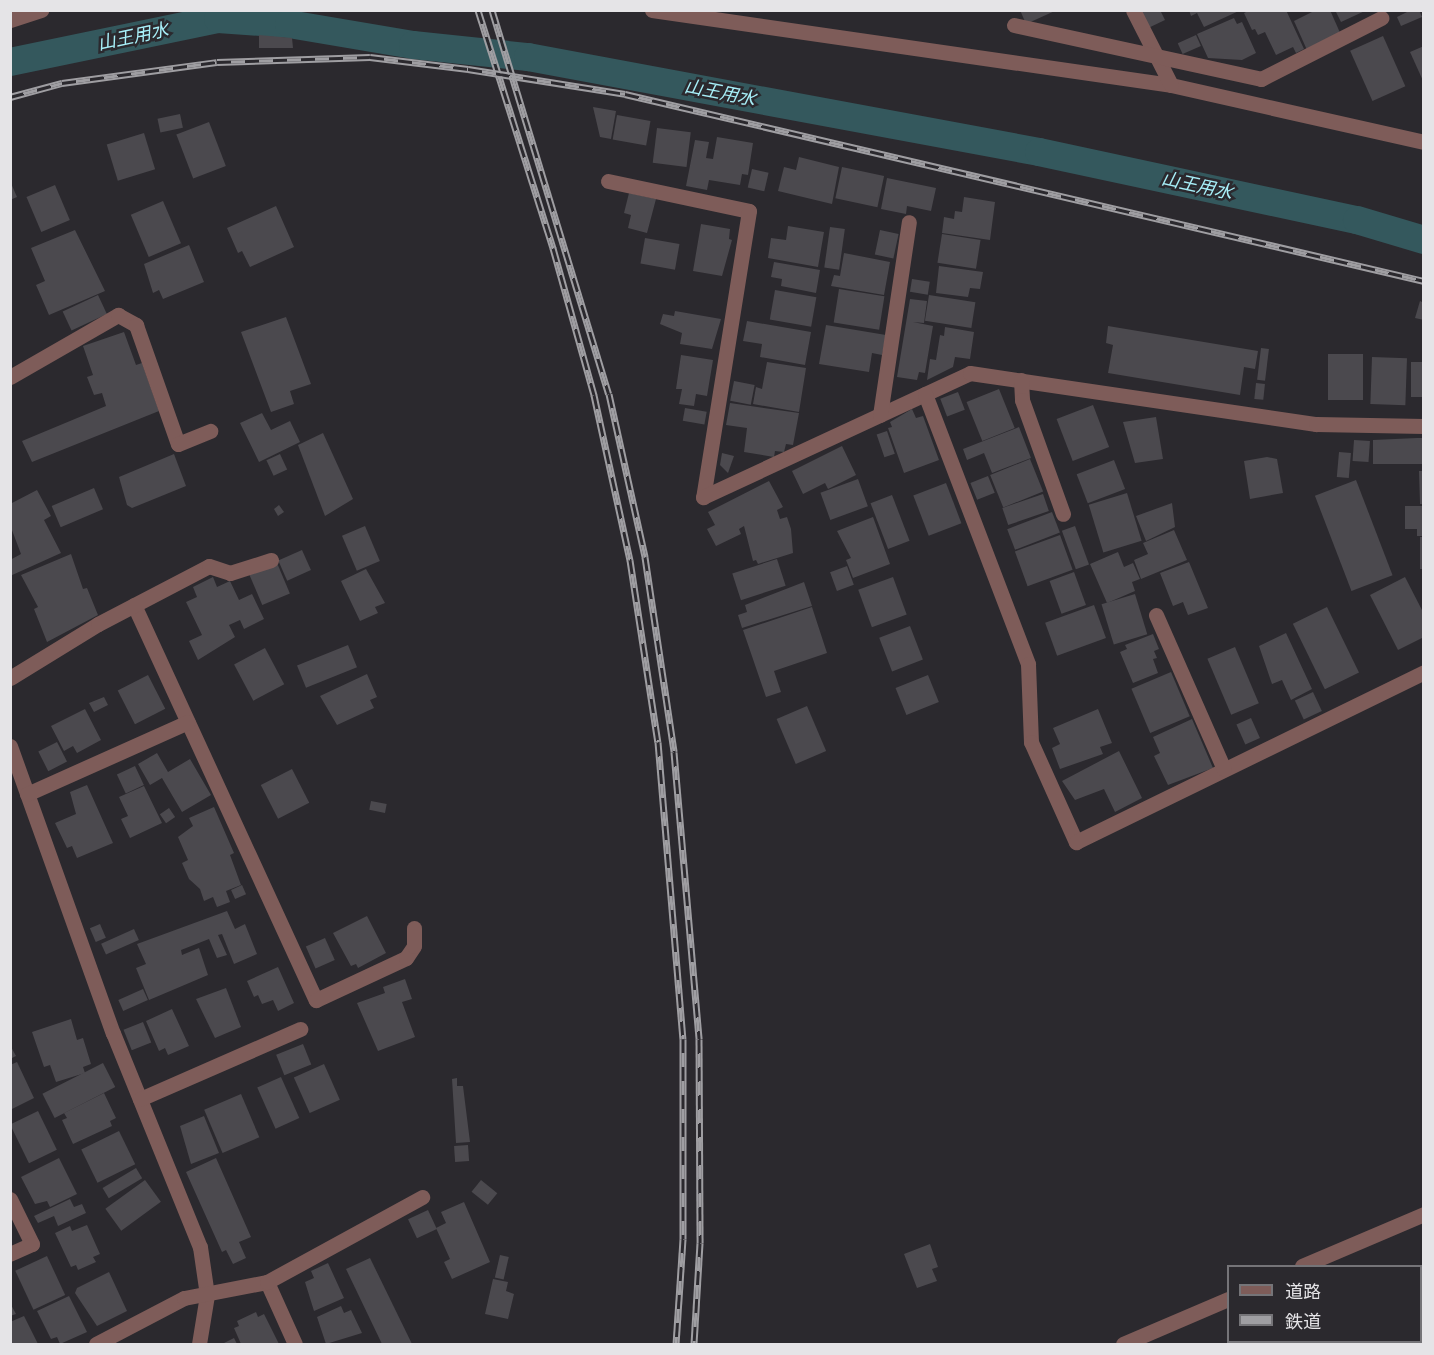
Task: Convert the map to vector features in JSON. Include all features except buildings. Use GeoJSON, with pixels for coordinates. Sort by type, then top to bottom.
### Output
{"type":"FeatureCollection","features":[{"type":"Feature","properties":{"kind":"street"},"geometry":{"type":"LineString","coordinates":[[10,20],[40,10]]}},
{"type":"Feature","properties":{"kind":"street"},"geometry":{"type":"LineString","coordinates":[[652,10],[1171,85],[1424,142]]}},
{"type":"Feature","properties":{"kind":"street"},"geometry":{"type":"LineString","coordinates":[[1133,10],[1171,85]]}},
{"type":"Feature","properties":{"kind":"street"},"geometry":{"type":"LineString","coordinates":[[1014,25],[1155,52],[1261,79],[1382,18]]}},
{"type":"Feature","properties":{"kind":"street"},"geometry":{"type":"LineString","coordinates":[[608,181],[749,211],[703,497],[970,373],[1316,424],[1424,426]]}},
{"type":"Feature","properties":{"kind":"street"},"geometry":{"type":"LineString","coordinates":[[880,415],[909,222]]}},
{"type":"Feature","properties":{"kind":"street"},"geometry":{"type":"LineString","coordinates":[[10,377],[118,315],[136,325],[178,444],[210,431]]}},
{"type":"Feature","properties":{"kind":"street"},"geometry":{"type":"LineString","coordinates":[[1021,380],[1022,399],[1063,514]]}},
{"type":"Feature","properties":{"kind":"street"},"geometry":{"type":"LineString","coordinates":[[925,394],[1028,664],[1031,742],[1076,842],[1424,672]]}},
{"type":"Feature","properties":{"kind":"street"},"geometry":{"type":"LineString","coordinates":[[10,678],[134,605],[209,566],[230,573],[271,560]]}},
{"type":"Feature","properties":{"kind":"street"},"geometry":{"type":"LineString","coordinates":[[134,605],[316,1000],[406,958],[414,946],[414,928]]}},
{"type":"Feature","properties":{"kind":"street"},"geometry":{"type":"LineString","coordinates":[[1156,615],[1224,769]]}},
{"type":"Feature","properties":{"kind":"street"},"geometry":{"type":"LineString","coordinates":[[27,794],[188,722]]}},
{"type":"Feature","properties":{"kind":"street"},"geometry":{"type":"LineString","coordinates":[[10,746],[140,1099],[200,1247],[207,1295],[199,1344]]}},
{"type":"Feature","properties":{"kind":"street"},"geometry":{"type":"LineString","coordinates":[[140,1099],[300,1029]]}},
{"type":"Feature","properties":{"kind":"street"},"geometry":{"type":"LineString","coordinates":[[96,1344],[184,1298],[267,1282],[422,1197]]}},
{"type":"Feature","properties":{"kind":"street"},"geometry":{"type":"LineString","coordinates":[[10,1199],[32,1244],[10,1254]]}},
{"type":"Feature","properties":{"kind":"street"},"geometry":{"type":"LineString","coordinates":[[1304,1265],[1424,1214]]}},
{"type":"Feature","properties":{"kind":"street"},"geometry":{"type":"LineString","coordinates":[[267,1282],[295,1344]]}},
{"type":"Feature","properties":{"kind":"street"},"geometry":{"type":"LineString","coordinates":[[1123,1344],[1227,1299]]}},
{"type":"Feature","properties":{"kind":"waterway","name":"山王用水"},"geometry":{"type":"LineString","coordinates":[[10,62],[218,19],[289,24],[413,45],[528,57],[1039,152],[1357,220],[1424,240]]}},
{"type":"Feature","properties":{"kind":"railway"},"geometry":{"type":"LineString","coordinates":[[478,10],[553,248],[594,395],[630,560],[658,742],[683,1039],[683,1239],[676,1344]]}},
{"type":"Feature","properties":{"kind":"railway"},"geometry":{"type":"LineString","coordinates":[[492,10],[609,394],[645,557],[674,752],[699,1039],[700,1243],[694,1344]]}},
{"type":"Feature","properties":{"kind":"railway"},"geometry":{"type":"LineString","coordinates":[[10,97],[62,83],[217,62],[370,57],[468,69],[625,94],[1424,281]]}}]}
